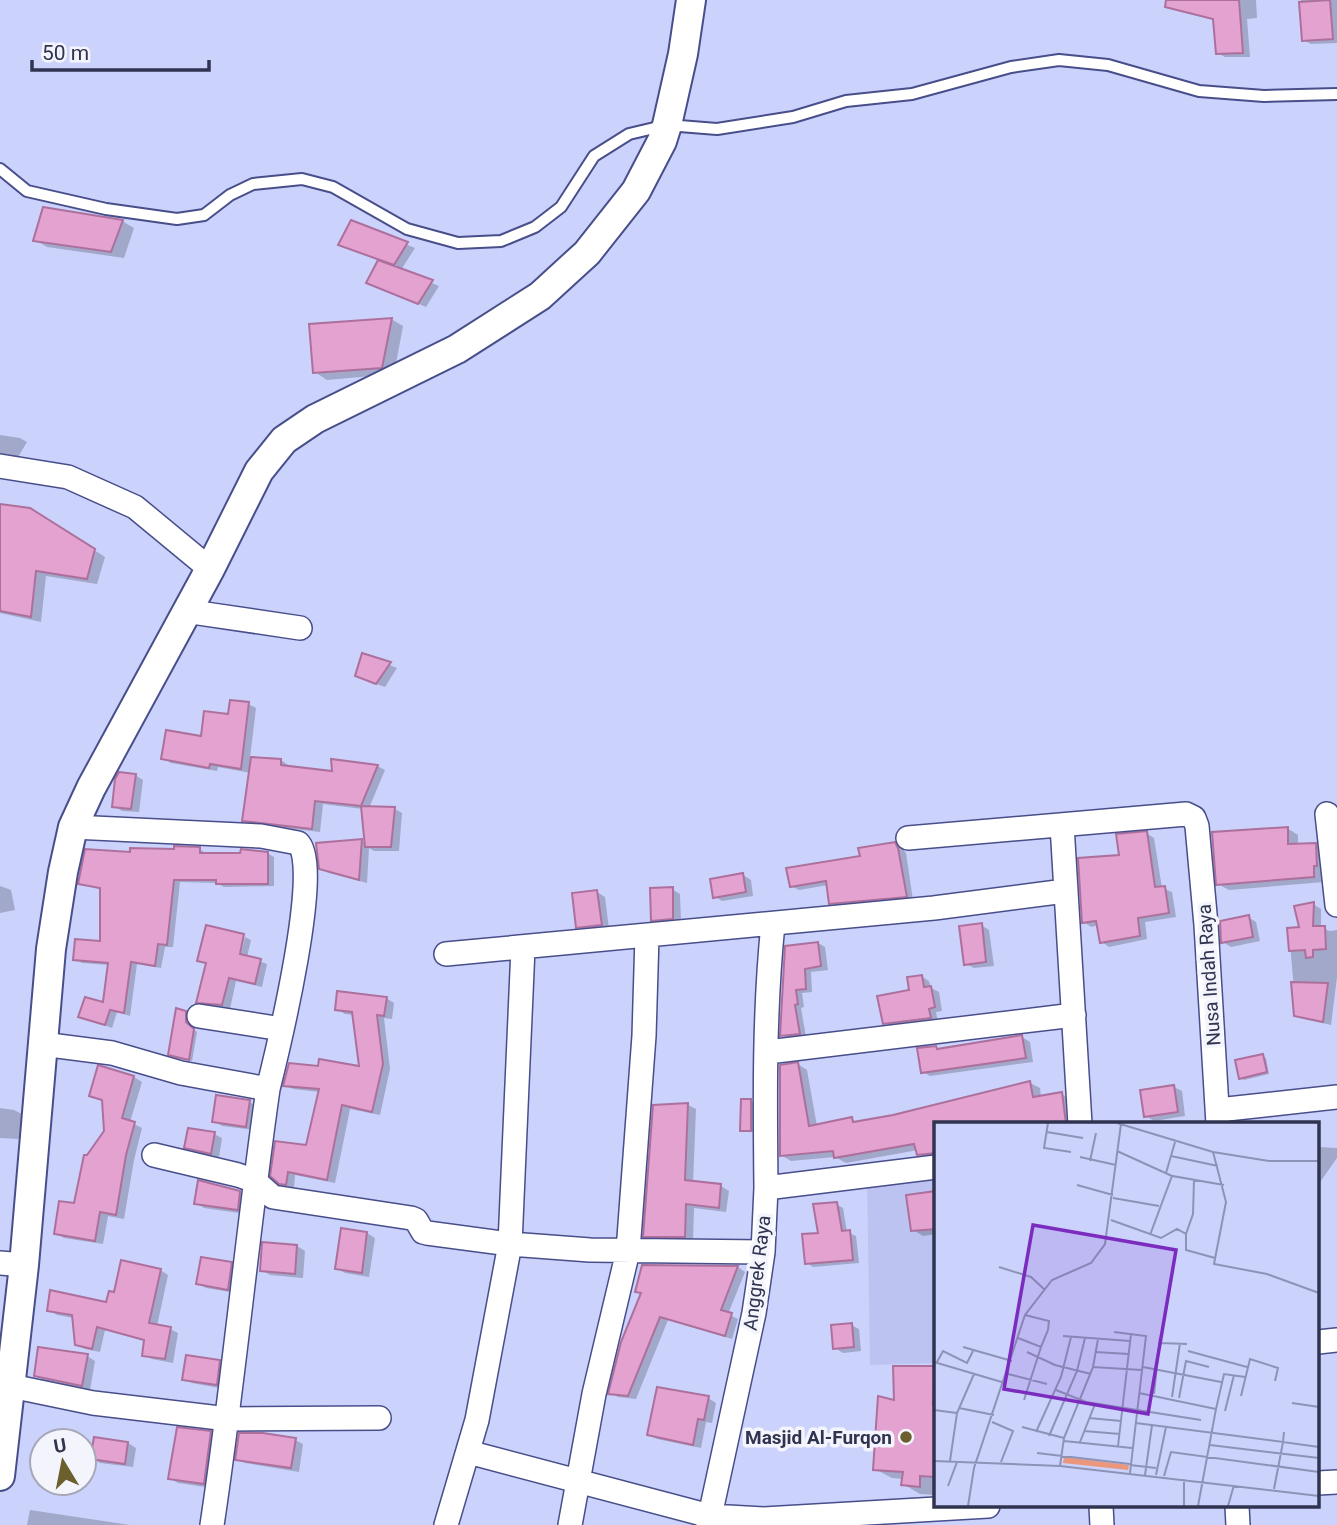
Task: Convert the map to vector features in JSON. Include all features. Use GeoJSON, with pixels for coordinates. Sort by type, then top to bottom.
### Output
{"type":"FeatureCollection","features":[{"type":"Feature","properties":{"kind":"street"},"geometry":{"type":"LineString","coordinates":[[0,1473],[11,1386],[12,1264],[42,1044],[51,949],[62,872],[73,827],[90,788],[210,569],[259,471],[284,440],[315,419],[457,349],[540,296],[587,253],[636,191],[662,141],[667,125],[683,54],[691,0]]}},
{"type":"Feature","properties":{"kind":"street"},"geometry":{"type":"LineString","coordinates":[[0,466],[68,477],[135,508],[210,569]]}},
{"type":"Feature","properties":{"kind":"street"},"geometry":{"type":"LineString","coordinates":[[185,611],[300,628]]}},
{"type":"Feature","properties":{"kind":"street","name":"Nusa Indah Raya"},"geometry":{"type":"LineString","coordinates":[[1062,825],[1186,814],[1194,818],[1197,825],[1218,1117]]}},
{"type":"Feature","properties":{"kind":"street"},"geometry":{"type":"LineString","coordinates":[[1327,814],[1335,861],[1337,905]]}},
{"type":"Feature","properties":{"kind":"street"},"geometry":{"type":"LineString","coordinates":[[908,838],[1062,825],[1080,1122]]}},
{"type":"Feature","properties":{"kind":"street"},"geometry":{"type":"LineString","coordinates":[[73,827],[261,836],[302,846],[305,891],[295,967],[268,1089],[228,1419],[212,1525]]}},
{"type":"Feature","properties":{"kind":"street"},"geometry":{"type":"LineString","coordinates":[[446,954],[934,908],[1065,891]]}},
{"type":"Feature","properties":{"kind":"street"},"geometry":{"type":"LineString","coordinates":[[766,1188],[765,1107],[773,924]]}},
{"type":"Feature","properties":{"kind":"street"},"geometry":{"type":"LineString","coordinates":[[570,1525],[594,1394],[628,1251],[644,1036],[647,936]]}},
{"type":"Feature","properties":{"kind":"street"},"geometry":{"type":"LineString","coordinates":[[446,1525],[480,1408],[510,1244],[523,948]]}},
{"type":"Feature","properties":{"kind":"street"},"geometry":{"type":"LineString","coordinates":[[768,1052],[1074,1015]]}},
{"type":"Feature","properties":{"kind":"street"},"geometry":{"type":"LineString","coordinates":[[199,1016],[282,1029]]}},
{"type":"Feature","properties":{"kind":"street"},"geometry":{"type":"LineString","coordinates":[[42,1044],[111,1054],[181,1073],[268,1089]]}},
{"type":"Feature","properties":{"kind":"street"},"geometry":{"type":"LineString","coordinates":[[1218,1117],[1337,1097]]}},
{"type":"Feature","properties":{"kind":"street"},"geometry":{"type":"LineString","coordinates":[[154,1155],[255,1181],[273,1198],[411,1218],[416,1220],[423,1232],[510,1244],[628,1251],[763,1252]]}},
{"type":"Feature","properties":{"kind":"street","name":"Anggrek Raya"},"geometry":{"type":"LineString","coordinates":[[709,1520],[743,1370],[763,1252],[766,1188],[934,1167]]}},
{"type":"Feature","properties":{"kind":"street"},"geometry":{"type":"LineString","coordinates":[[11,1386],[93,1403],[228,1419],[379,1418]]}},
{"type":"Feature","properties":{"kind":"street"},"geometry":{"type":"LineString","coordinates":[[468,1452],[709,1520],[847,1519],[966,1508]]}},
{"type":"Feature","properties":{"kind":"lane"},"geometry":{"type":"LineString","coordinates":[[0,169],[27,191],[106,209],[177,219],[204,215],[230,195],[253,184],[302,179],[333,187],[407,229],[458,243],[500,241],[535,227],[561,207],[594,156],[629,134],[667,125],[716,129],[793,117],[846,102],[912,94],[1011,67],[1059,60],[1108,65],[1199,91],[1264,96],[1337,94]]}},
{"type":"Feature","properties":{"kind":"shaded area"},"geometry":{"type":"Polygon","coordinates":[[[934,1168],[934,1363],[870,1365],[867,1176],[934,1168]]]}},
{"type":"Feature","properties":{"kind":"building"},"geometry":{"type":"Polygon","coordinates":[[[1166,0],[1239,0],[1243,53],[1216,54],[1213,19],[1165,7],[1166,0]]]}},
{"type":"Feature","properties":{"kind":"building"},"geometry":{"type":"Polygon","coordinates":[[[1330,0],[1333,39],[1302,41],[1299,2],[1330,0]]]}},
{"type":"Feature","properties":{"kind":"building"},"geometry":{"type":"Polygon","coordinates":[[[43,207],[123,220],[111,252],[33,241],[43,207]]]}},
{"type":"Feature","properties":{"kind":"building"},"geometry":{"type":"Polygon","coordinates":[[[351,220],[408,242],[394,265],[338,245],[351,220]]]}},
{"type":"Feature","properties":{"kind":"building"},"geometry":{"type":"Polygon","coordinates":[[[378,260],[433,280],[418,304],[366,283],[378,260]]]}},
{"type":"Feature","properties":{"kind":"building"},"geometry":{"type":"Polygon","coordinates":[[[392,318],[382,368],[313,373],[309,324],[392,318]]]}},
{"type":"Feature","properties":{"kind":"building"},"geometry":{"type":"Polygon","coordinates":[[[0,504],[30,508],[95,549],[87,579],[36,571],[31,617],[0,611],[0,504]]]}},
{"type":"Feature","properties":{"kind":"building"},"geometry":{"type":"Polygon","coordinates":[[[362,653],[391,662],[376,684],[355,676],[362,653]]]}},
{"type":"Feature","properties":{"kind":"building"},"geometry":{"type":"Polygon","coordinates":[[[230,700],[249,702],[241,769],[210,764],[209,768],[161,759],[166,730],[201,736],[204,711],[228,714],[230,700]]]}},
{"type":"Feature","properties":{"kind":"building"},"geometry":{"type":"Polygon","coordinates":[[[251,757],[281,759],[281,765],[332,771],[331,759],[378,765],[361,806],[315,801],[312,829],[242,821],[251,757]]]}},
{"type":"Feature","properties":{"kind":"building"},"geometry":{"type":"Polygon","coordinates":[[[119,772],[136,774],[131,809],[112,807],[115,779],[119,772]]]}},
{"type":"Feature","properties":{"kind":"building"},"geometry":{"type":"Polygon","coordinates":[[[361,806],[395,807],[391,847],[365,847],[361,806]]]}},
{"type":"Feature","properties":{"kind":"building"},"geometry":{"type":"Polygon","coordinates":[[[1288,827],[1288,844],[1316,843],[1317,866],[1314,866],[1314,877],[1216,885],[1212,832],[1288,827]]]}},
{"type":"Feature","properties":{"kind":"building"},"geometry":{"type":"Polygon","coordinates":[[[1147,831],[1155,887],[1165,886],[1169,913],[1138,918],[1140,936],[1100,943],[1096,921],[1082,923],[1078,858],[1119,855],[1116,834],[1147,831]]]}},
{"type":"Feature","properties":{"kind":"building"},"geometry":{"type":"Polygon","coordinates":[[[362,839],[359,880],[319,869],[316,843],[362,839]]]}},
{"type":"Feature","properties":{"kind":"building"},"geometry":{"type":"Polygon","coordinates":[[[895,842],[907,897],[829,904],[826,881],[790,887],[786,868],[860,856],[858,848],[895,842]]]}},
{"type":"Feature","properties":{"kind":"building"},"geometry":{"type":"Polygon","coordinates":[[[174,846],[200,847],[200,853],[240,853],[241,849],[268,852],[268,884],[216,884],[216,880],[174,880],[167,945],[158,944],[155,966],[131,962],[124,1013],[110,1010],[105,1025],[78,1017],[85,997],[103,1002],[108,963],[73,960],[75,939],[100,941],[100,888],[78,884],[85,849],[130,852],[130,848],[174,849],[174,846]]]}},
{"type":"Feature","properties":{"kind":"building"},"geometry":{"type":"Polygon","coordinates":[[[743,873],[746,892],[713,898],[710,879],[743,873]]]}},
{"type":"Feature","properties":{"kind":"building"},"geometry":{"type":"Polygon","coordinates":[[[673,887],[673,919],[651,921],[650,888],[673,887]]]}},
{"type":"Feature","properties":{"kind":"building"},"geometry":{"type":"Polygon","coordinates":[[[597,890],[602,925],[576,928],[572,893],[597,890]]]}},
{"type":"Feature","properties":{"kind":"building"},"geometry":{"type":"Polygon","coordinates":[[[1314,902],[1313,926],[1325,926],[1326,949],[1313,950],[1313,957],[1306,958],[1305,950],[1289,951],[1287,928],[1299,927],[1294,906],[1314,902]]]}},
{"type":"Feature","properties":{"kind":"building"},"geometry":{"type":"Polygon","coordinates":[[[1249,915],[1253,937],[1221,943],[1220,921],[1249,915]]]}},
{"type":"Feature","properties":{"kind":"building"},"geometry":{"type":"Polygon","coordinates":[[[982,923],[986,962],[964,965],[959,926],[982,923]]]}},
{"type":"Feature","properties":{"kind":"building"},"geometry":{"type":"Polygon","coordinates":[[[206,925],[244,934],[240,954],[261,959],[255,984],[229,978],[222,1005],[196,1003],[206,963],[197,961],[206,925]]]}},
{"type":"Feature","properties":{"kind":"building"},"geometry":{"type":"Polygon","coordinates":[[[818,942],[821,966],[805,969],[806,989],[796,990],[798,1004],[795,1005],[800,1034],[780,1036],[785,946],[818,942]]]}},
{"type":"Feature","properties":{"kind":"building"},"geometry":{"type":"Polygon","coordinates":[[[922,975],[924,987],[931,986],[935,1007],[929,1009],[931,1018],[883,1024],[877,996],[909,990],[907,977],[922,975]]]}},
{"type":"Feature","properties":{"kind":"building"},"geometry":{"type":"Polygon","coordinates":[[[1291,982],[1328,983],[1323,1022],[1294,1016],[1291,982]]]}},
{"type":"Feature","properties":{"kind":"building"},"geometry":{"type":"Polygon","coordinates":[[[337,991],[387,997],[384,1016],[377,1015],[383,1064],[372,1112],[342,1105],[327,1180],[288,1172],[286,1185],[279,1184],[270,1176],[275,1141],[306,1145],[319,1089],[283,1086],[289,1063],[318,1066],[319,1059],[359,1066],[352,1012],[335,1010],[337,991]]]}},
{"type":"Feature","properties":{"kind":"building"},"geometry":{"type":"Polygon","coordinates":[[[176,1008],[186,1011],[186,1022],[194,1029],[189,1060],[168,1055],[176,1008]]]}},
{"type":"Feature","properties":{"kind":"building"},"geometry":{"type":"Polygon","coordinates":[[[1022,1035],[1026,1058],[921,1073],[917,1048],[936,1046],[937,1049],[1022,1035]]]}},
{"type":"Feature","properties":{"kind":"building"},"geometry":{"type":"Polygon","coordinates":[[[1263,1054],[1267,1072],[1239,1079],[1235,1060],[1263,1054]]]}},
{"type":"Feature","properties":{"kind":"building"},"geometry":{"type":"Polygon","coordinates":[[[798,1062],[809,1126],[852,1117],[853,1122],[893,1115],[1030,1081],[1033,1097],[1062,1092],[1066,1122],[934,1122],[934,1153],[917,1155],[914,1144],[834,1158],[833,1151],[780,1156],[780,1065],[798,1062]]]}},
{"type":"Feature","properties":{"kind":"building"},"geometry":{"type":"Polygon","coordinates":[[[98,1065],[134,1076],[122,1118],[135,1122],[126,1155],[116,1215],[100,1212],[95,1241],[54,1234],[59,1201],[74,1203],[84,1155],[87,1155],[104,1131],[102,1100],[89,1096],[98,1065]]]}},
{"type":"Feature","properties":{"kind":"building"},"geometry":{"type":"Polygon","coordinates":[[[1174,1085],[1178,1112],[1144,1117],[1140,1090],[1174,1085]]]}},
{"type":"Feature","properties":{"kind":"building"},"geometry":{"type":"Polygon","coordinates":[[[216,1095],[250,1100],[246,1127],[212,1122],[216,1095]]]}},
{"type":"Feature","properties":{"kind":"building"},"geometry":{"type":"Polygon","coordinates":[[[741,1099],[751,1099],[751,1131],[740,1131],[741,1099]]]}},
{"type":"Feature","properties":{"kind":"building"},"geometry":{"type":"Polygon","coordinates":[[[688,1103],[685,1180],[721,1184],[719,1208],[686,1204],[685,1237],[643,1237],[653,1105],[688,1103]]]}},
{"type":"Feature","properties":{"kind":"building"},"geometry":{"type":"Polygon","coordinates":[[[188,1128],[215,1132],[211,1154],[184,1148],[188,1128]]]}},
{"type":"Feature","properties":{"kind":"building"},"geometry":{"type":"Polygon","coordinates":[[[198,1180],[240,1191],[238,1210],[194,1204],[198,1180]]]}},
{"type":"Feature","properties":{"kind":"building"},"geometry":{"type":"Polygon","coordinates":[[[934,1191],[934,1229],[911,1231],[906,1195],[934,1191]]]}},
{"type":"Feature","properties":{"kind":"building"},"geometry":{"type":"Polygon","coordinates":[[[837,1202],[842,1231],[850,1230],[853,1260],[805,1264],[802,1234],[818,1233],[813,1204],[837,1202]]]}},
{"type":"Feature","properties":{"kind":"building"},"geometry":{"type":"Polygon","coordinates":[[[341,1228],[367,1232],[362,1273],[335,1269],[341,1228]]]}},
{"type":"Feature","properties":{"kind":"building"},"geometry":{"type":"Polygon","coordinates":[[[262,1242],[297,1245],[295,1274],[260,1271],[262,1242]]]}},
{"type":"Feature","properties":{"kind":"building"},"geometry":{"type":"Polygon","coordinates":[[[201,1257],[232,1262],[228,1290],[196,1284],[201,1257]]]}},
{"type":"Feature","properties":{"kind":"building"},"geometry":{"type":"Polygon","coordinates":[[[121,1260],[161,1269],[149,1323],[171,1327],[165,1359],[142,1356],[144,1340],[97,1327],[92,1349],[75,1345],[72,1315],[47,1311],[50,1290],[106,1302],[109,1291],[114,1292],[121,1260]]]}},
{"type":"Feature","properties":{"kind":"building"},"geometry":{"type":"Polygon","coordinates":[[[642,1265],[738,1266],[721,1310],[732,1313],[725,1336],[660,1317],[628,1396],[608,1394],[621,1342],[641,1293],[635,1292],[642,1265]]]}},
{"type":"Feature","properties":{"kind":"building"},"geometry":{"type":"Polygon","coordinates":[[[852,1323],[854,1347],[833,1349],[831,1325],[852,1323]]]}},
{"type":"Feature","properties":{"kind":"building"},"geometry":{"type":"Polygon","coordinates":[[[38,1347],[88,1354],[82,1386],[34,1376],[38,1347]]]}},
{"type":"Feature","properties":{"kind":"building"},"geometry":{"type":"Polygon","coordinates":[[[186,1355],[220,1360],[217,1385],[182,1380],[186,1355]]]}},
{"type":"Feature","properties":{"kind":"building","name":"Masjid Al-Furqon"},"geometry":{"type":"Polygon","coordinates":[[[893,1366],[934,1366],[934,1477],[920,1476],[920,1487],[901,1485],[903,1472],[873,1470],[878,1396],[894,1400],[893,1366]]]}},
{"type":"Feature","properties":{"kind":"building"},"geometry":{"type":"Polygon","coordinates":[[[657,1387],[709,1396],[704,1420],[698,1419],[693,1445],[647,1435],[657,1387]]]}},
{"type":"Feature","properties":{"kind":"building"},"geometry":{"type":"Polygon","coordinates":[[[177,1427],[211,1431],[204,1484],[168,1479],[177,1427]]]}},
{"type":"Feature","properties":{"kind":"building"},"geometry":{"type":"Polygon","coordinates":[[[239,1433],[296,1438],[291,1468],[235,1460],[239,1433]]]}},
{"type":"Feature","properties":{"kind":"building"},"geometry":{"type":"Polygon","coordinates":[[[98,1438],[128,1442],[125,1464],[98,1460],[98,1438]]]}},
{"type":"Feature","properties":{"kind":"place","name":"Masjid Al-Furqon"},"geometry":{"type":"Point","coordinates":[906,1437]}}]}
